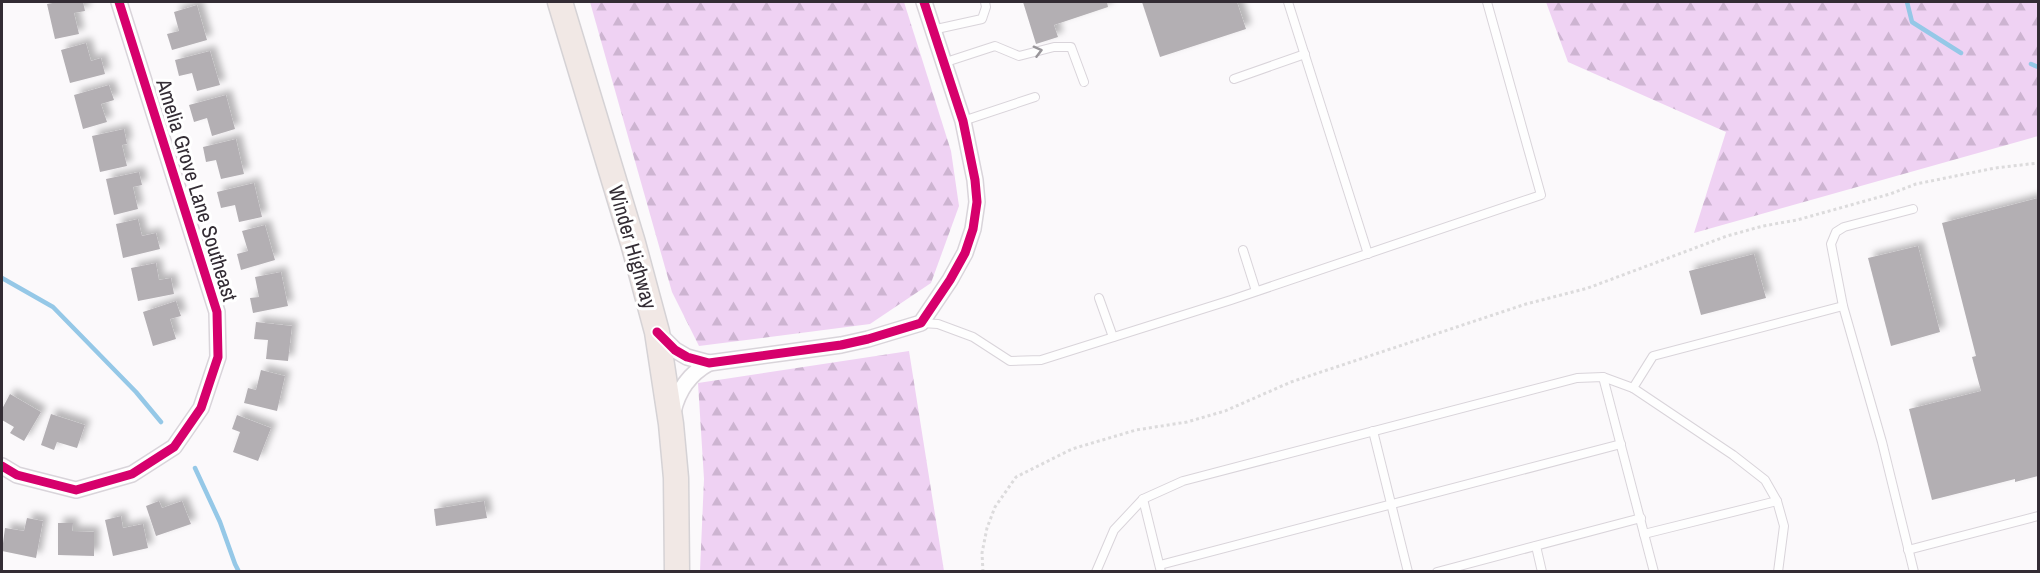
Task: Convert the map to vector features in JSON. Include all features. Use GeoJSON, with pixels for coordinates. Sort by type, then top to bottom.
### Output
{"type":"FeatureCollection","features":[{"type":"Feature","properties":{"kind":"main road","name":"Winder Highway"},"geometry":{"type":"LineString","coordinates":[[560,2],[633,243],[657,332],[671,424],[676,478],[677,572]]}},
{"type":"Feature","properties":{"kind":"street","name":"Amelia Grove Lane Southeast"},"geometry":{"type":"LineString","coordinates":[[2,466],[17,475],[76,490],[132,474],[174,447],[201,408],[218,357],[217,312],[119,2]]}},
{"type":"Feature","properties":{"kind":"street"},"geometry":{"type":"LineString","coordinates":[[657,332],[681,353],[695,360],[709,363],[841,345],[921,322],[950,280],[965,253],[973,229],[977,202],[963,121],[924,2]]}},
{"type":"Feature","properties":{"kind":"street"},"geometry":{"type":"LineString","coordinates":[[671,424],[681,390],[688,379],[709,363]]}},
{"type":"Feature","properties":{"kind":"lane"},"geometry":{"type":"LineString","coordinates":[[933,30],[982,18],[986,7],[985,2]]}},
{"type":"Feature","properties":{"kind":"lane"},"geometry":{"type":"LineString","coordinates":[[1288,2],[1368,254]]}},
{"type":"Feature","properties":{"kind":"lane"},"geometry":{"type":"LineString","coordinates":[[921,322],[938,324],[973,337],[1010,361],[1041,360],[1256,291],[1541,195],[1486,2]]}},
{"type":"Feature","properties":{"kind":"lane"},"geometry":{"type":"LineString","coordinates":[[943,63],[995,46],[1019,56],[1054,47],[1071,47],[1084,82]]}},
{"type":"Feature","properties":{"kind":"lane"},"geometry":{"type":"LineString","coordinates":[[1234,79],[1305,54]]}},
{"type":"Feature","properties":{"kind":"lane"},"geometry":{"type":"LineString","coordinates":[[963,121],[1035,97]]}},
{"type":"Feature","properties":{"kind":"lane"},"geometry":{"type":"LineString","coordinates":[[1913,209],[1844,227],[1836,232],[1831,244],[1843,306],[1882,442],[1914,572]]}},
{"type":"Feature","properties":{"kind":"lane"},"geometry":{"type":"LineString","coordinates":[[1244,250],[1256,291]]}},
{"type":"Feature","properties":{"kind":"lane"},"geometry":{"type":"LineString","coordinates":[[1099,298],[1113,337]]}},
{"type":"Feature","properties":{"kind":"lane"},"geometry":{"type":"LineString","coordinates":[[1633,388],[1653,356],[1843,306]]}},
{"type":"Feature","properties":{"kind":"lane"},"geometry":{"type":"LineString","coordinates":[[1603,377],[1654,572]]}},
{"type":"Feature","properties":{"kind":"lane"},"geometry":{"type":"LineString","coordinates":[[1096,572],[1114,530],[1143,499],[1183,481],[1577,378],[1603,377],[1633,388],[1733,455],[1765,480],[1777,501],[1784,526],[1778,572]]}},
{"type":"Feature","properties":{"kind":"lane"},"geometry":{"type":"LineString","coordinates":[[1373,431],[1408,572]]}},
{"type":"Feature","properties":{"kind":"lane"},"geometry":{"type":"LineString","coordinates":[[1143,499],[1160,568],[1621,444]]}},
{"type":"Feature","properties":{"kind":"lane"},"geometry":{"type":"LineString","coordinates":[[1644,534],[1777,501]]}},
{"type":"Feature","properties":{"kind":"lane"},"geometry":{"type":"LineString","coordinates":[[1908,550],[2038,516]]}},
{"type":"Feature","properties":{"kind":"lane"},"geometry":{"type":"LineString","coordinates":[[1437,572],[1641,518]]}},
{"type":"Feature","properties":{"kind":"lane"},"geometry":{"type":"LineString","coordinates":[[1536,546],[1542,572]]}},
{"type":"Feature","properties":{"kind":"path"},"geometry":{"type":"LineString","coordinates":[[983,572],[982,553],[992,513],[1016,477],[1072,449],[1136,430],[1186,422],[1225,411],[1292,381],[1526,304],[1588,288],[1727,236],[1797,220],[1890,194],[1916,184],[1995,168],[2038,163]]}},
{"type":"Feature","properties":{"kind":"green space"},"geometry":{"type":"Polygon","coordinates":[[[590,2],[904,2],[951,151],[959,206],[931,283],[870,324],[699,346],[672,292],[590,2]]]}},
{"type":"Feature","properties":{"kind":"green space"},"geometry":{"type":"Polygon","coordinates":[[[1546,2],[2038,2],[2038,136],[1694,233],[1726,132],[1568,62],[1546,2]]]}},
{"type":"Feature","properties":{"kind":"green space"},"geometry":{"type":"Polygon","coordinates":[[[909,351],[944,571],[700,571],[704,479],[698,383],[909,351]]]}},
{"type":"Feature","properties":{"kind":"building"},"geometry":{"type":"Polygon","coordinates":[[[83,2],[85,11],[74,13],[79,34],[55,39],[47,4],[83,2]]]}},
{"type":"Feature","properties":{"kind":"building"},"geometry":{"type":"Polygon","coordinates":[[[1023,2],[1107,2],[1108,7],[1054,25],[1058,37],[1036,44],[1023,2]]]}},
{"type":"Feature","properties":{"kind":"building"},"geometry":{"type":"Polygon","coordinates":[[[1142,2],[1237,2],[1246,29],[1160,57],[1142,2]]]}},
{"type":"Feature","properties":{"kind":"building"},"geometry":{"type":"Polygon","coordinates":[[[197,5],[207,40],[172,50],[167,34],[179,31],[174,12],[197,5]]]}},
{"type":"Feature","properties":{"kind":"building"},"geometry":{"type":"Polygon","coordinates":[[[86,43],[91,61],[101,58],[105,74],[70,83],[61,50],[86,43]]]}},
{"type":"Feature","properties":{"kind":"building"},"geometry":{"type":"Polygon","coordinates":[[[210,51],[220,85],[197,91],[192,73],[179,76],[175,60],[210,51]]]}},
{"type":"Feature","properties":{"kind":"building"},"geometry":{"type":"Polygon","coordinates":[[[109,85],[114,100],[101,104],[107,122],[83,129],[74,95],[109,85]]]}},
{"type":"Feature","properties":{"kind":"building"},"geometry":{"type":"Polygon","coordinates":[[[226,95],[235,129],[212,136],[207,118],[194,122],[189,105],[226,95]]]}},
{"type":"Feature","properties":{"kind":"building"},"geometry":{"type":"Polygon","coordinates":[[[124,129],[127,144],[122,145],[127,166],[100,172],[92,136],[124,129]]]}},
{"type":"Feature","properties":{"kind":"building"},"geometry":{"type":"Polygon","coordinates":[[[236,139],[244,174],[221,179],[216,160],[206,162],[203,147],[236,139]]]}},
{"type":"Feature","properties":{"kind":"building"},"geometry":{"type":"Polygon","coordinates":[[[139,172],[142,185],[133,187],[138,209],[114,215],[106,179],[139,172]]]}},
{"type":"Feature","properties":{"kind":"building"},"geometry":{"type":"Polygon","coordinates":[[[254,183],[262,217],[239,222],[235,205],[221,208],[217,192],[254,183]]]}},
{"type":"Feature","properties":{"kind":"building"},"geometry":{"type":"Polygon","coordinates":[[[2038,198],[2038,476],[2015,482],[2015,479],[1932,500],[1909,409],[1981,391],[1972,357],[1976,356],[1942,223],[2038,198]]]}},
{"type":"Feature","properties":{"kind":"building"},"geometry":{"type":"Polygon","coordinates":[[[138,219],[142,236],[156,233],[160,249],[123,258],[116,224],[138,219]]]}},
{"type":"Feature","properties":{"kind":"building"},"geometry":{"type":"Polygon","coordinates":[[[265,225],[275,260],[241,270],[237,254],[248,251],[242,231],[265,225]]]}},
{"type":"Feature","properties":{"kind":"building"},"geometry":{"type":"Polygon","coordinates":[[[1918,246],[1940,332],[1891,346],[1868,258],[1918,246]]]}},
{"type":"Feature","properties":{"kind":"building"},"geometry":{"type":"Polygon","coordinates":[[[1754,254],[1766,298],[1701,315],[1689,271],[1754,254]]]}},
{"type":"Feature","properties":{"kind":"building"},"geometry":{"type":"Polygon","coordinates":[[[156,263],[159,280],[171,278],[174,294],[138,301],[131,268],[156,263]]]}},
{"type":"Feature","properties":{"kind":"building"},"geometry":{"type":"Polygon","coordinates":[[[281,272],[288,306],[253,313],[250,298],[259,297],[255,277],[281,272]]]}},
{"type":"Feature","properties":{"kind":"building"},"geometry":{"type":"Polygon","coordinates":[[[176,301],[181,316],[170,319],[176,339],[153,346],[143,312],[176,301]]]}},
{"type":"Feature","properties":{"kind":"building"},"geometry":{"type":"Polygon","coordinates":[[[256,322],[292,326],[288,361],[266,359],[268,340],[254,339],[256,322]]]}},
{"type":"Feature","properties":{"kind":"building"},"geometry":{"type":"Polygon","coordinates":[[[261,370],[285,376],[277,411],[244,403],[248,388],[256,390],[261,370]]]}},
{"type":"Feature","properties":{"kind":"building"},"geometry":{"type":"Polygon","coordinates":[[[10,394],[41,412],[24,441],[10,433],[14,427],[2,420],[2,409],[10,394]]]}},
{"type":"Feature","properties":{"kind":"building"},"geometry":{"type":"Polygon","coordinates":[[[51,414],[85,425],[77,448],[57,442],[54,450],[41,445],[51,414]]]}},
{"type":"Feature","properties":{"kind":"building"},"geometry":{"type":"Polygon","coordinates":[[[237,415],[271,428],[258,461],[233,452],[240,432],[232,429],[237,415]]]}},
{"type":"Feature","properties":{"kind":"building"},"geometry":{"type":"Polygon","coordinates":[[[159,501],[162,508],[182,501],[191,524],[156,536],[146,506],[159,501]]]}},
{"type":"Feature","properties":{"kind":"building"},"geometry":{"type":"Polygon","coordinates":[[[484,501],[487,518],[436,526],[434,509],[484,501]]]}},
{"type":"Feature","properties":{"kind":"building"},"geometry":{"type":"Polygon","coordinates":[[[121,516],[123,528],[143,524],[148,548],[113,556],[105,520],[121,516]]]}},
{"type":"Feature","properties":{"kind":"building"},"geometry":{"type":"Polygon","coordinates":[[[27,518],[43,521],[36,558],[2,551],[5,528],[24,531],[27,518]]]}},
{"type":"Feature","properties":{"kind":"building"},"geometry":{"type":"Polygon","coordinates":[[[58,523],[73,523],[72,531],[94,532],[94,556],[58,555],[58,523]]]}},
{"type":"Feature","properties":{"kind":"waterway"},"geometry":{"type":"LineString","coordinates":[[1907,2],[1912,22],[1961,53]]}},
{"type":"Feature","properties":{"kind":"waterway"},"geometry":{"type":"LineString","coordinates":[[2031,64],[2038,67]]}},
{"type":"Feature","properties":{"kind":"waterway"},"geometry":{"type":"LineString","coordinates":[[2,278],[53,307],[136,392],[161,422]]}},
{"type":"Feature","properties":{"kind":"waterway"},"geometry":{"type":"LineString","coordinates":[[195,468],[220,522],[239,572]]}},
{"type":"Feature","properties":{"kind":"cycle path"},"geometry":{"type":"LineString","coordinates":[[2,466],[17,475],[76,490],[132,474],[174,447],[201,408],[218,357],[217,312],[119,2]]}},
{"type":"Feature","properties":{"kind":"cycle path"},"geometry":{"type":"LineString","coordinates":[[657,332],[675,350],[687,357],[709,363],[841,345],[921,323],[965,253],[973,229],[977,202],[963,121],[924,2]]}}]}
